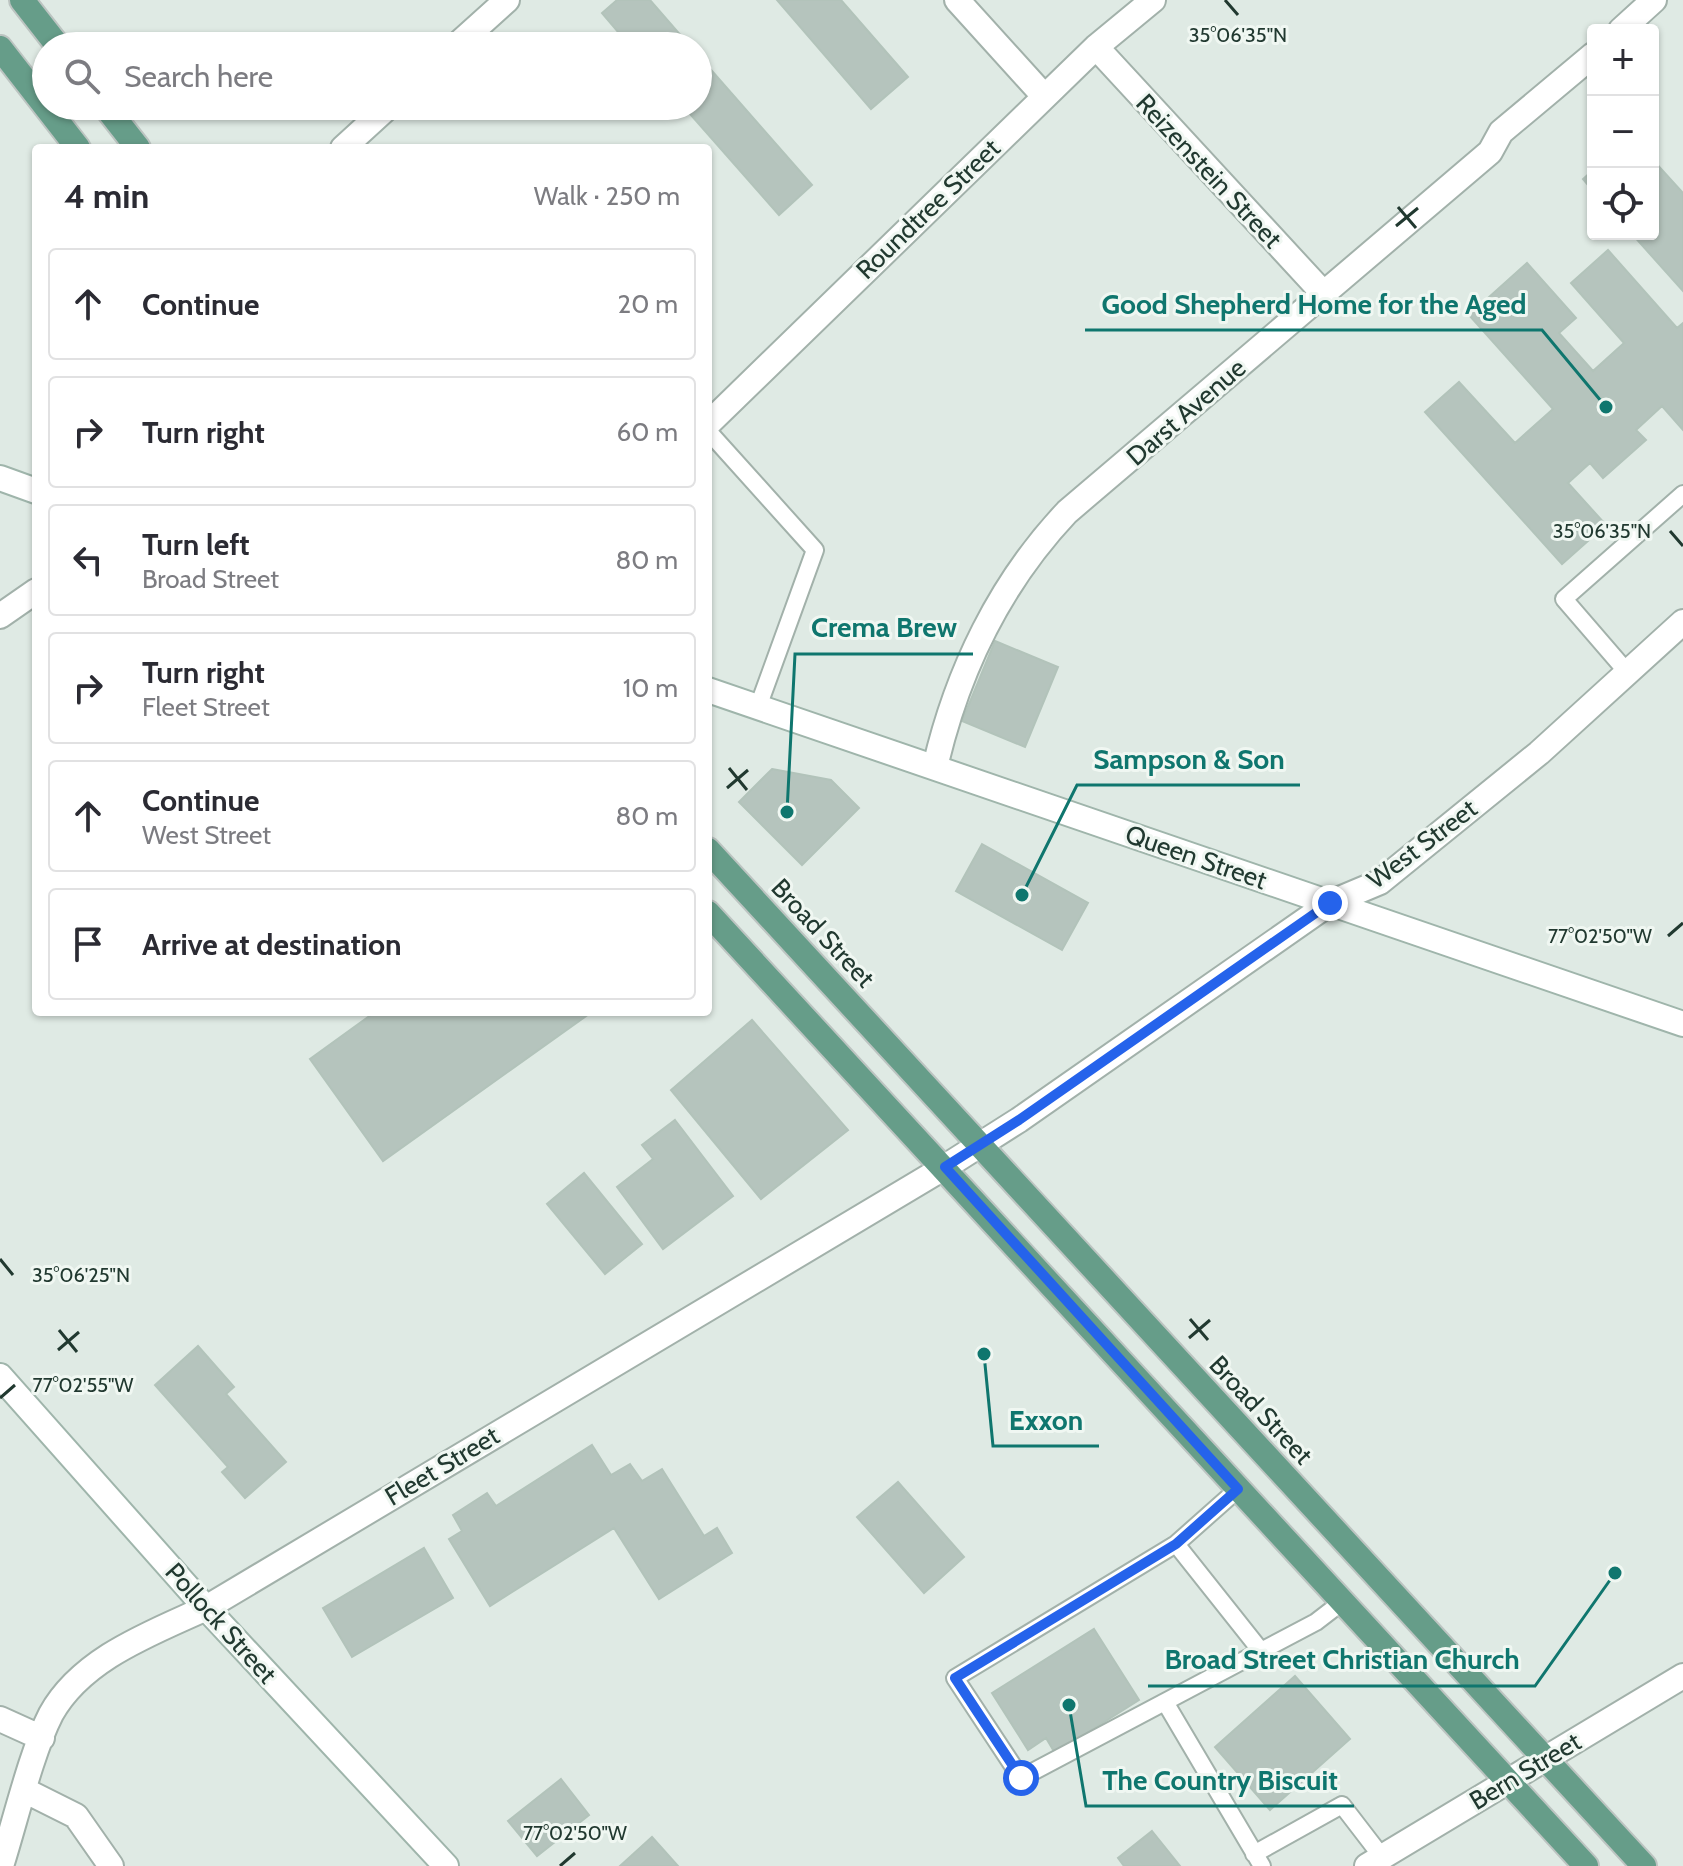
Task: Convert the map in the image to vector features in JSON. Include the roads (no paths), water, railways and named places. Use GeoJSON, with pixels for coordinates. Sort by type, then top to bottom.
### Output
{"type":"FeatureCollection","features":[{"type":"Feature","properties":{"kind":"main road"},"geometry":{"type":"LineString","coordinates":[[22,0],[47,32]]}},
{"type":"Feature","properties":{"kind":"main road"},"geometry":{"type":"LineString","coordinates":[[0,48],[32,89]]}},
{"type":"Feature","properties":{"kind":"main road"},"geometry":{"type":"LineString","coordinates":[[56,120],[75,144]]}},
{"type":"Feature","properties":{"kind":"main road"},"geometry":{"type":"LineString","coordinates":[[116,120],[135,144]]}},
{"type":"Feature","properties":{"kind":"main road","name":"Broad Street"},"geometry":{"type":"LineString","coordinates":[[712,854],[1644,1866]]}},
{"type":"Feature","properties":{"kind":"main road"},"geometry":{"type":"LineString","coordinates":[[712,917],[1586,1866]]}},
{"type":"Feature","properties":{"kind":"street"},"geometry":{"type":"LineString","coordinates":[[472,32],[507,0]]}},
{"type":"Feature","properties":{"kind":"street"},"geometry":{"type":"LineString","coordinates":[[957,0],[1044,96]]}},
{"type":"Feature","properties":{"kind":"street","name":"Roundtree Street"},"geometry":{"type":"LineString","coordinates":[[712,420],[1044,96],[1096,47],[1153,0]]}},
{"type":"Feature","properties":{"kind":"street"},"geometry":{"type":"LineString","coordinates":[[1628,24],[1654,0]]}},
{"type":"Feature","properties":{"kind":"street","name":"Reizenstein Street"},"geometry":{"type":"LineString","coordinates":[[1096,47],[1324,294]]}},
{"type":"Feature","properties":{"kind":"street","name":"Darst Avenue"},"geometry":{"type":"LineString","coordinates":[[935,767],[957,698],[999,597],[1042,539],[1067,512],[1490,152],[1501,132],[1587,60]]}},
{"type":"Feature","properties":{"kind":"street"},"geometry":{"type":"LineString","coordinates":[[347,144],[374,120]]}},
{"type":"Feature","properties":{"kind":"street"},"geometry":{"type":"LineString","coordinates":[[0,478],[32,490]]}},
{"type":"Feature","properties":{"kind":"street"},"geometry":{"type":"LineString","coordinates":[[0,616],[32,594]]}},
{"type":"Feature","properties":{"kind":"street","name":"West Street"},"geometry":{"type":"LineString","coordinates":[[979,1145],[1330,903],[1380,882],[1539,753],[1683,622]]}},
{"type":"Feature","properties":{"kind":"street","name":"Queen Street"},"geometry":{"type":"LineString","coordinates":[[712,691],[1683,1024]]}},
{"type":"Feature","properties":{"kind":"street","name":"Fleet Street"},"geometry":{"type":"LineString","coordinates":[[1,1866],[52,1713],[80,1679],[124,1647],[206,1608],[979,1145]]}},
{"type":"Feature","properties":{"kind":"street","name":"Pollock Street"},"geometry":{"type":"LineString","coordinates":[[0,1376],[206,1608],[446,1866]]}},
{"type":"Feature","properties":{"kind":"street","name":"Bern Street"},"geometry":{"type":"LineString","coordinates":[[1375,1862],[1683,1676]]}},
{"type":"Feature","properties":{"kind":"street"},"geometry":{"type":"LineString","coordinates":[[0,1719],[42,1738]]}},
{"type":"Feature","properties":{"kind":"street"},"geometry":{"type":"LineString","coordinates":[[26,1791],[76,1816],[111,1866]]}},
{"type":"Feature","properties":{"kind":"lane"},"geometry":{"type":"LineString","coordinates":[[712,435],[815,550],[758,707]]}},
{"type":"Feature","properties":{"kind":"lane"},"geometry":{"type":"LineString","coordinates":[[1627,672],[1564,599],[1683,494]]}},
{"type":"Feature","properties":{"kind":"lane"},"geometry":{"type":"LineString","coordinates":[[1238,1489],[1176,1544],[955,1678],[1021,1778],[1316,1622],[1342,1602]]}},
{"type":"Feature","properties":{"kind":"lane"},"geometry":{"type":"LineString","coordinates":[[1176,1544],[1261,1651]]}},
{"type":"Feature","properties":{"kind":"lane"},"geometry":{"type":"LineString","coordinates":[[1165,1702],[1258,1860],[1342,1805],[1375,1862]]}},
{"type":"Feature","properties":{"kind":"place","name":"Good Shepherd Home for the Aged"},"geometry":{"type":"Point","coordinates":[1606,407]}},
{"type":"Feature","properties":{"kind":"place","name":"Crema Brew"},"geometry":{"type":"Point","coordinates":[787,812]}},
{"type":"Feature","properties":{"kind":"place","name":"Sampson & Son"},"geometry":{"type":"Point","coordinates":[1022,895]}},
{"type":"Feature","properties":{"kind":"place","name":"Exxon"},"geometry":{"type":"Point","coordinates":[984,1354]}},
{"type":"Feature","properties":{"kind":"place","name":"Broad Street Christian Church"},"geometry":{"type":"Point","coordinates":[1615,1573]}},
{"type":"Feature","properties":{"kind":"place","name":"The Country Biscuit"},"geometry":{"type":"Point","coordinates":[1069,1705]}}]}
